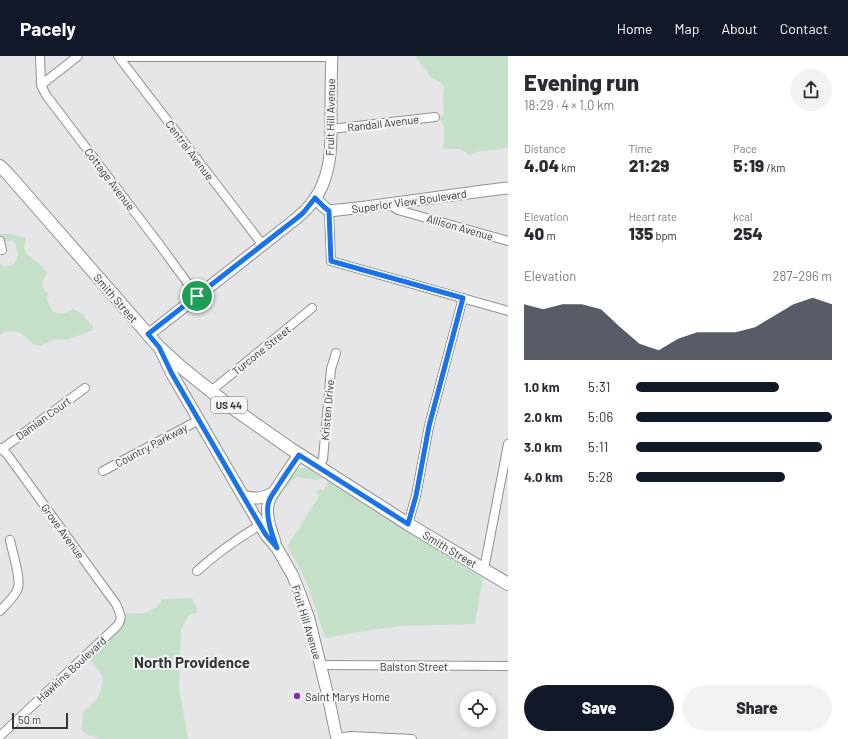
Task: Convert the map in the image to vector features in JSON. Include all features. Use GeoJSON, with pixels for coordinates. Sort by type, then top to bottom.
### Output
{"type":"FeatureCollection","features":[{"type":"Feature","properties":{"kind":"main road","name":"Fruit Hill Avenue"},"geometry":{"type":"LineString","coordinates":[[148,334],[303,213],[315,198],[324,183],[329,167],[332,129],[332,56]]}},
{"type":"Feature","properties":{"kind":"main road","name":"Smith Street"},"geometry":{"type":"LineString","coordinates":[[0,166],[159,347],[181,367],[227,404],[299,455],[408,524],[508,584]]}},
{"type":"Feature","properties":{"kind":"main road","name":"Superior View Boulevard"},"geometry":{"type":"LineString","coordinates":[[329,211],[508,188]]}},
{"type":"Feature","properties":{"kind":"main road"},"geometry":{"type":"LineString","coordinates":[[315,198],[329,211]]}},
{"type":"Feature","properties":{"kind":"main road","name":"Fruit Hill Avenue"},"geometry":{"type":"LineString","coordinates":[[159,347],[172,374],[260,525],[277,548],[292,576],[309,619],[337,739]]}},
{"type":"Feature","properties":{"kind":"main road"},"geometry":{"type":"LineString","coordinates":[[243,496],[262,498],[271,494],[277,488],[299,455]]}},
{"type":"Feature","properties":{"kind":"main road"},"geometry":{"type":"LineString","coordinates":[[271,494],[268,506],[268,518],[277,548]]}},
{"type":"Feature","properties":{"kind":"street","name":"Cottage Avenue"},"geometry":{"type":"LineString","coordinates":[[40,56],[41,85],[46,95],[146,226],[197,296]]}},
{"type":"Feature","properties":{"kind":"street"},"geometry":{"type":"LineString","coordinates":[[41,85],[78,56]]}},
{"type":"Feature","properties":{"kind":"street"},"geometry":{"type":"LineString","coordinates":[[119,57],[332,56]]}},
{"type":"Feature","properties":{"kind":"street","name":"Central Avenue"},"geometry":{"type":"LineString","coordinates":[[119,57],[262,244]]}},
{"type":"Feature","properties":{"kind":"street","name":"Randall Avenue"},"geometry":{"type":"LineString","coordinates":[[332,129],[435,117]]}},
{"type":"Feature","properties":{"kind":"street","name":"Allison Avenue"},"geometry":{"type":"LineString","coordinates":[[389,204],[398,210],[508,241]]}},
{"type":"Feature","properties":{"kind":"street"},"geometry":{"type":"LineString","coordinates":[[329,211],[331,261],[508,311]]}},
{"type":"Feature","properties":{"kind":"street"},"geometry":{"type":"LineString","coordinates":[[0,241],[2,250]]}},
{"type":"Feature","properties":{"kind":"street"},"geometry":{"type":"LineString","coordinates":[[408,524],[416,496],[429,426],[463,298]]}},
{"type":"Feature","properties":{"kind":"street","name":"Turcone Street"},"geometry":{"type":"LineString","coordinates":[[211,391],[312,308]]}},
{"type":"Feature","properties":{"kind":"street","name":"Kristen Drive"},"geometry":{"type":"LineString","coordinates":[[319,467],[323,459],[331,368],[336,353]]}},
{"type":"Feature","properties":{"kind":"street","name":"Damian Court"},"geometry":{"type":"LineString","coordinates":[[1,448],[85,388]]}},
{"type":"Feature","properties":{"kind":"street","name":"Country Parkway"},"geometry":{"type":"LineString","coordinates":[[103,470],[199,420]]}},
{"type":"Feature","properties":{"kind":"street"},"geometry":{"type":"LineString","coordinates":[[484,569],[508,444]]}},
{"type":"Feature","properties":{"kind":"street","name":"Grove Avenue"},"geometry":{"type":"LineString","coordinates":[[1,448],[7,454],[116,604],[121,618]]}},
{"type":"Feature","properties":{"kind":"street"},"geometry":{"type":"LineString","coordinates":[[197,571],[233,542],[260,525]]}},
{"type":"Feature","properties":{"kind":"street"},"geometry":{"type":"LineString","coordinates":[[0,611],[11,599],[18,584],[18,577],[10,540]]}},
{"type":"Feature","properties":{"kind":"street","name":"Hawkins Boulevard"},"geometry":{"type":"LineString","coordinates":[[0,736],[116,627],[121,618]]}},
{"type":"Feature","properties":{"kind":"street","name":"Balston Street"},"geometry":{"type":"LineString","coordinates":[[320,665],[508,666]]}},
{"type":"Feature","properties":{"kind":"street"},"geometry":{"type":"LineString","coordinates":[[337,739],[351,736],[412,739]]}},
{"type":"Feature","properties":{"kind":"green space"},"geometry":{"type":"Polygon","coordinates":[[[416,56],[508,56],[508,148],[480,151],[470,155],[460,149],[442,149],[444,143],[444,125],[439,119],[444,113],[444,87],[440,82],[430,77],[416,56]]]}},
{"type":"Feature","properties":{"kind":"green space"},"geometry":{"type":"Polygon","coordinates":[[[0,234],[12,234],[26,238],[24,248],[27,254],[42,266],[47,273],[42,286],[48,293],[47,300],[53,311],[65,313],[73,309],[83,314],[93,325],[93,330],[67,340],[56,339],[40,346],[32,343],[19,332],[9,331],[0,335],[0,264],[10,266],[15,263],[18,254],[14,241],[3,241],[0,238],[0,234]]]}},
{"type":"Feature","properties":{"kind":"green space"},"geometry":{"type":"Polygon","coordinates":[[[306,468],[322,478],[317,480],[297,477],[286,488],[282,491],[280,490],[296,469],[306,468]]]}},
{"type":"Feature","properties":{"kind":"green space"},"geometry":{"type":"Polygon","coordinates":[[[329,482],[483,578],[475,624],[398,626],[325,638],[305,579],[287,547],[321,493],[319,495],[315,493],[320,489],[323,491],[329,482]]]}},
{"type":"Feature","properties":{"kind":"green space"},"geometry":{"type":"Polygon","coordinates":[[[192,598],[197,608],[197,613],[190,614],[181,630],[179,687],[188,739],[99,739],[86,735],[81,728],[83,712],[100,694],[103,677],[88,657],[118,627],[120,614],[146,613],[158,606],[163,599],[192,598]]]}},
{"type":"Feature","properties":{"kind":"place","name":"Saint Marys Home"},"geometry":{"type":"Point","coordinates":[297,696]}},
{"type":"Feature","properties":{"kind":"district","name":"North Providence"},"geometry":{"type":"Point","coordinates":[192,662]}},
{"type":"Feature","properties":{"kind":"route"},"geometry":{"type":"LineString","coordinates":[[315,198],[329,211],[331,261],[463,298],[426,437],[416,496],[408,524],[299,455],[277,488],[271,494],[269,501],[268,518],[277,548],[266,535],[250,508],[172,374],[159,347],[148,334],[197,296],[297,218],[315,198]]}}]}
